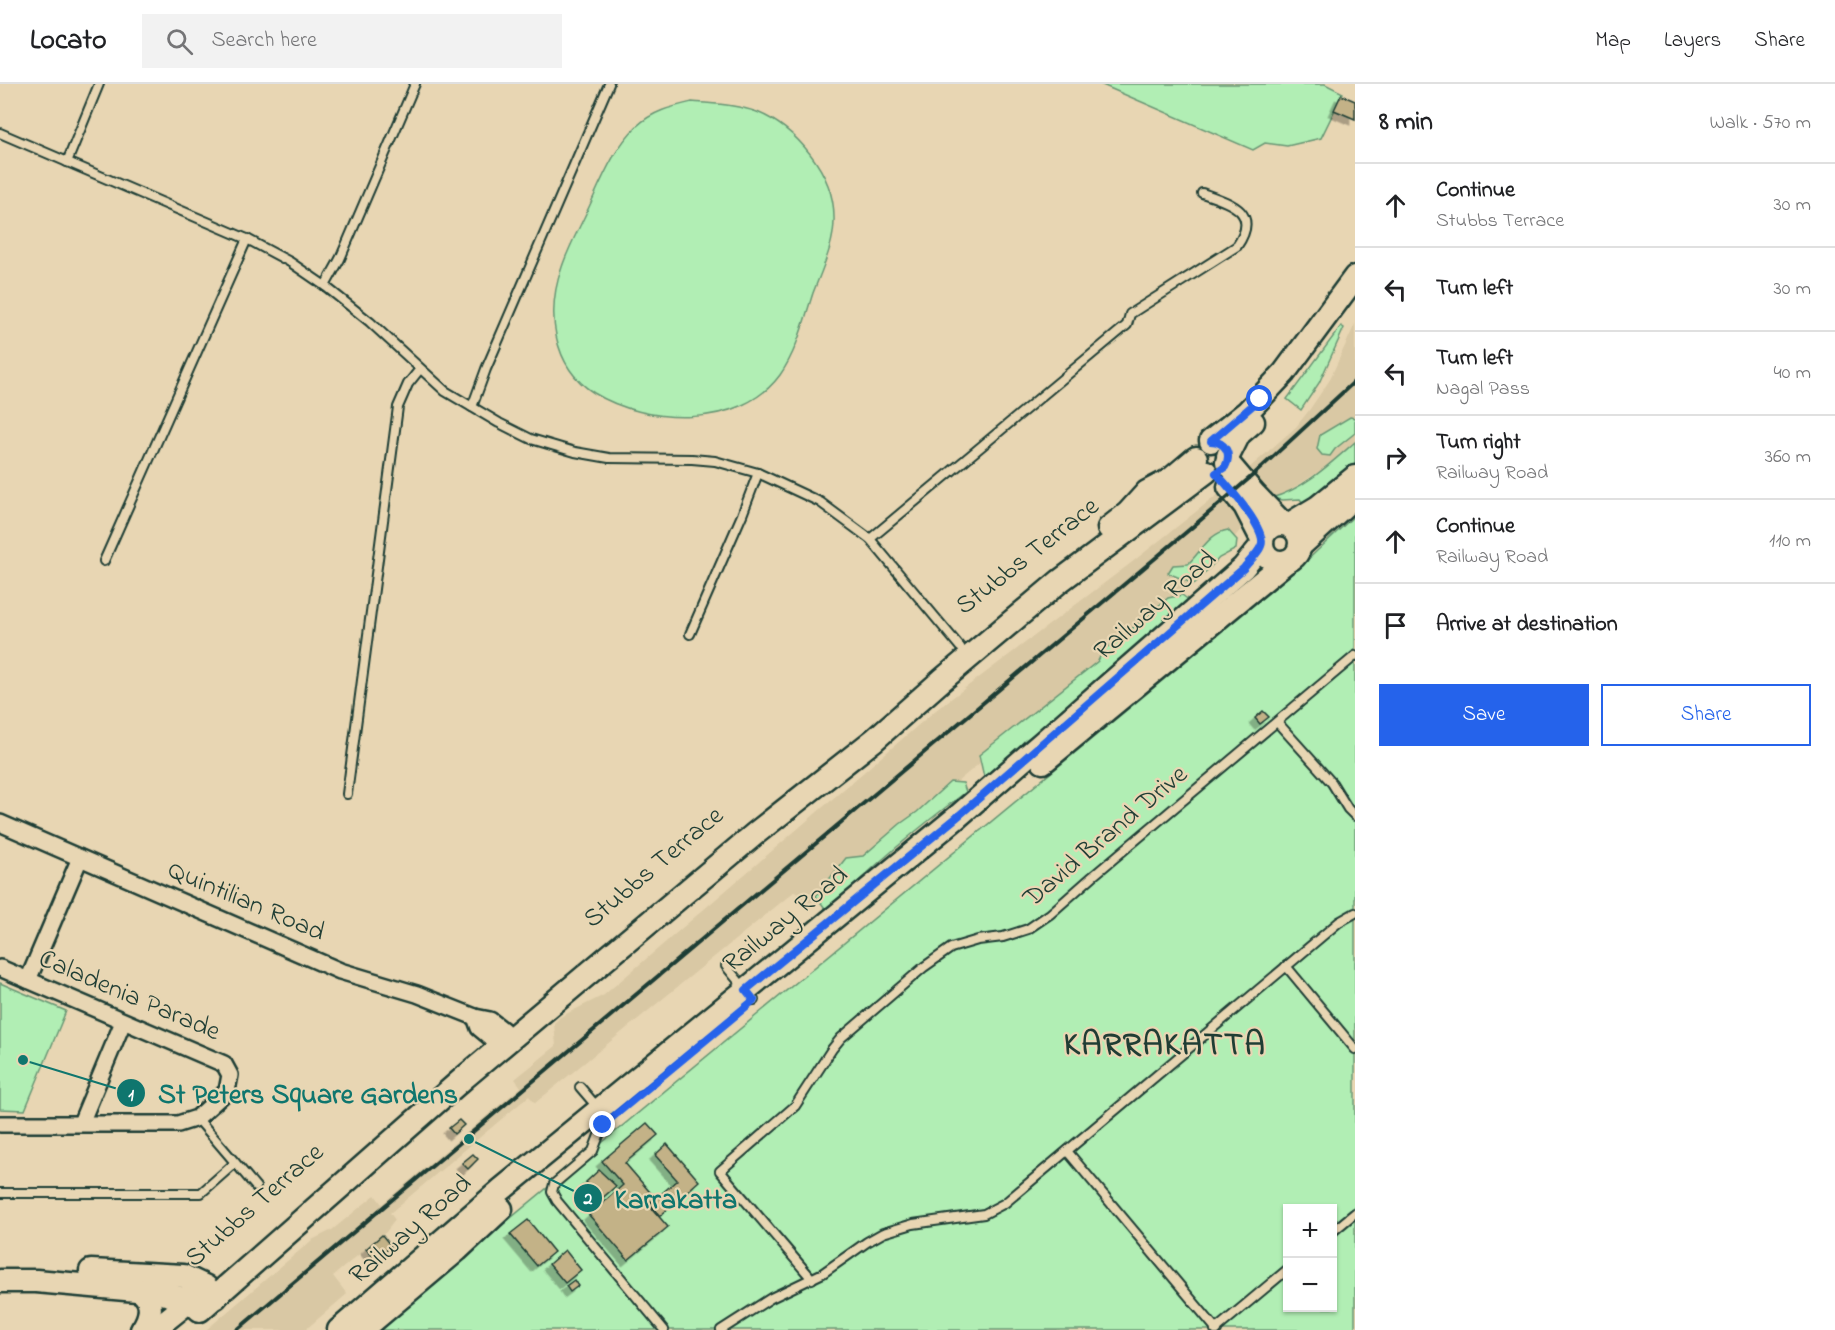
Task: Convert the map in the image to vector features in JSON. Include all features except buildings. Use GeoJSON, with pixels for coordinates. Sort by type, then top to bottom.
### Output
{"type":"FeatureCollection","features":[{"type":"Feature","properties":{"kind":"main road"},"geometry":{"type":"LineString","coordinates":[[1215,464],[1245,506],[1264,550],[1271,559],[1282,562],[1294,553],[1298,533],[1198,449],[1247,412],[1284,373],[1355,277]]}},
{"type":"Feature","properties":{"kind":"main road","name":"Stubbs Terrace"},"geometry":{"type":"LineString","coordinates":[[203,1299],[381,1133],[502,1039],[874,740],[1060,581],[1215,464],[1241,431],[1267,412],[1355,295]]}},
{"type":"Feature","properties":{"kind":"main road","name":"Stubbs Terrace"},"geometry":{"type":"LineString","coordinates":[[502,1039],[960,647],[1051,572],[1128,513],[1147,492],[1170,480],[1215,464]]}},
{"type":"Feature","properties":{"kind":"main road"},"geometry":{"type":"LineString","coordinates":[[1262,542],[1268,529],[1272,526],[1286,524],[1318,507],[1355,477]]}},
{"type":"Feature","properties":{"kind":"main road","name":"Railway Road"},"geometry":{"type":"LineString","coordinates":[[362,1330],[457,1250],[601,1118],[1294,553],[1355,496]]}},
{"type":"Feature","properties":{"kind":"main road","name":"Railway Road"},"geometry":{"type":"LineString","coordinates":[[750,995],[1244,568],[1262,542]]}},
{"type":"Feature","properties":{"kind":"main road","name":"Railway Road"},"geometry":{"type":"LineString","coordinates":[[339,1330],[496,1193],[601,1118]]}},
{"type":"Feature","properties":{"kind":"main road"},"geometry":{"type":"LineString","coordinates":[[0,1269],[183,1276],[203,1299]]}},
{"type":"Feature","properties":{"kind":"main road"},"geometry":{"type":"LineString","coordinates":[[0,1281],[36,1281],[139,1290],[203,1299]]}},
{"type":"Feature","properties":{"kind":"main road"},"geometry":{"type":"LineString","coordinates":[[139,1290],[148,1299],[150,1310],[148,1321],[142,1330]]}},
{"type":"Feature","properties":{"kind":"street","name":"Quintilian Road"},"geometry":{"type":"LineString","coordinates":[[0,823],[340,971],[417,994],[475,1017],[479,1028],[502,1039]]}},
{"type":"Feature","properties":{"kind":"street"},"geometry":{"type":"LineString","coordinates":[[28,980],[80,858]]}},
{"type":"Feature","properties":{"kind":"street","name":"Caladenia Parade"},"geometry":{"type":"LineString","coordinates":[[0,968],[224,1064],[230,1075],[227,1091],[197,1118]]}},
{"type":"Feature","properties":{"kind":"street"},"geometry":{"type":"LineString","coordinates":[[81,1123],[123,1022]]}},
{"type":"Feature","properties":{"kind":"street"},"geometry":{"type":"LineString","coordinates":[[0,1124],[178,1124],[197,1118]]}},
{"type":"Feature","properties":{"kind":"street","name":"Stubbs Terrace"},"geometry":{"type":"LineString","coordinates":[[154,1330],[203,1299]]}},
{"type":"Feature","properties":{"kind":"street","name":"Stubbs Terrace"},"geometry":{"type":"LineString","coordinates":[[175,1330],[203,1299]]}},
{"type":"Feature","properties":{"kind":"lane"},"geometry":{"type":"LineString","coordinates":[[67,162],[99,84]]}},
{"type":"Feature","properties":{"kind":"lane"},"geometry":{"type":"LineString","coordinates":[[325,286],[340,259],[415,84]]}},
{"type":"Feature","properties":{"kind":"lane"},"geometry":{"type":"LineString","coordinates":[[472,407],[486,369],[609,84]]}},
{"type":"Feature","properties":{"kind":"lane"},"geometry":{"type":"LineString","coordinates":[[0,133],[248,239],[290,262],[370,322],[445,391],[531,439],[575,453],[609,458],[704,459],[758,473],[820,502],[870,539],[960,647]]}},
{"type":"Feature","properties":{"kind":"lane"},"geometry":{"type":"LineString","coordinates":[[870,539],[1127,325],[1130,314],[1237,246],[1245,235],[1246,221],[1241,212],[1233,204],[1202,193]]}},
{"type":"Feature","properties":{"kind":"lane"},"geometry":{"type":"LineString","coordinates":[[104,561],[248,239]]}},
{"type":"Feature","properties":{"kind":"lane"},"geometry":{"type":"LineString","coordinates":[[347,794],[398,407],[408,384],[420,369]]}},
{"type":"Feature","properties":{"kind":"lane"},"geometry":{"type":"LineString","coordinates":[[690,634],[758,473]]}},
{"type":"Feature","properties":{"kind":"lane","name":"David Brand Drive"},"geometry":{"type":"LineString","coordinates":[[812,1279],[720,1171],[795,1106],[841,1038],[924,967],[951,948],[1028,930],[1050,914],[1355,656]]}},
{"type":"Feature","properties":{"kind":"lane"},"geometry":{"type":"LineString","coordinates":[[1277,722],[1332,783],[1355,816]]}},
{"type":"Feature","properties":{"kind":"lane"},"geometry":{"type":"LineString","coordinates":[[721,1330],[771,1298],[823,1273],[883,1233],[914,1224],[984,1214],[1005,1203],[1339,922],[1355,913]]}},
{"type":"Feature","properties":{"kind":"lane"},"geometry":{"type":"LineString","coordinates":[[726,966],[750,995]]}},
{"type":"Feature","properties":{"kind":"lane"},"geometry":{"type":"LineString","coordinates":[[1286,966],[1355,1049]]}},
{"type":"Feature","properties":{"kind":"lane"},"geometry":{"type":"LineString","coordinates":[[580,1087],[601,1118],[593,1152],[554,1185],[552,1192],[664,1330]]}},
{"type":"Feature","properties":{"kind":"lane"},"geometry":{"type":"LineString","coordinates":[[197,1118],[256,1187]]}},
{"type":"Feature","properties":{"kind":"lane"},"geometry":{"type":"LineString","coordinates":[[1067,1151],[1216,1330],[1283,1272]]}},
{"type":"Feature","properties":{"kind":"lane"},"geometry":{"type":"LineString","coordinates":[[0,1193],[201,1193],[235,1163]]}},
{"type":"Feature","properties":{"kind":"lane"},"geometry":{"type":"LineString","coordinates":[[1337,1228],[1355,1213]]}},
{"type":"Feature","properties":{"kind":"shaded area"},"geometry":{"type":"Polygon","coordinates":[[[1355,324],[1355,442],[1329,465],[1283,495],[1271,498],[1248,469],[1296,427],[1310,409],[1329,381],[1355,324]]]}},
{"type":"Feature","properties":{"kind":"shaded area"},"geometry":{"type":"Polygon","coordinates":[[[1221,492],[1225,494],[1244,524],[1241,529],[1221,554],[1131,637],[807,907],[795,891],[535,1103],[529,1096],[390,1213],[395,1220],[386,1232],[333,1276],[347,1294],[305,1330],[206,1330],[312,1240],[332,1230],[375,1195],[382,1204],[521,1087],[515,1079],[556,1046],[554,1023],[560,1017],[604,995],[936,710],[1221,492]]]}},
{"type":"Feature","properties":{"kind":"green space"},"geometry":{"type":"Polygon","coordinates":[[[1100,84],[1325,84],[1343,93],[1321,138],[1287,146],[1265,143],[1253,150],[1100,84]]]}},
{"type":"Feature","properties":{"kind":"green space"},"geometry":{"type":"Polygon","coordinates":[[[692,102],[749,109],[772,119],[799,141],[820,169],[827,184],[832,201],[834,227],[827,256],[800,336],[780,375],[763,393],[741,406],[692,417],[665,416],[615,404],[594,393],[580,382],[561,353],[556,337],[554,302],[557,284],[568,252],[615,154],[637,126],[649,117],[692,102]]]}},
{"type":"Feature","properties":{"kind":"green space"},"geometry":{"type":"Polygon","coordinates":[[[1341,326],[1344,328],[1319,383],[1301,410],[1287,399],[1341,326]]]}},
{"type":"Feature","properties":{"kind":"green space"},"geometry":{"type":"Polygon","coordinates":[[[1350,417],[1355,418],[1355,433],[1330,456],[1322,455],[1317,449],[1320,435],[1350,417]]]}},
{"type":"Feature","properties":{"kind":"green space"},"geometry":{"type":"Polygon","coordinates":[[[1355,442],[1355,464],[1330,487],[1303,503],[1300,499],[1271,498],[1305,482],[1355,442]]]}},
{"type":"Feature","properties":{"kind":"green space"},"geometry":{"type":"Polygon","coordinates":[[[1355,515],[1355,1330],[375,1330],[1300,567],[1355,515]]]}},
{"type":"Feature","properties":{"kind":"green space"},"geometry":{"type":"Polygon","coordinates":[[[1228,530],[1237,540],[1236,549],[1219,558],[1194,584],[1168,573],[1173,565],[1188,564],[1210,539],[1228,530]]]}},
{"type":"Feature","properties":{"kind":"green space"},"geometry":{"type":"Polygon","coordinates":[[[1182,595],[1190,601],[1181,610],[1160,624],[1081,696],[1063,708],[1048,725],[1025,740],[999,769],[984,777],[979,755],[1098,661],[1104,648],[1114,644],[1168,598],[1182,595]]]}},
{"type":"Feature","properties":{"kind":"green space"},"geometry":{"type":"Polygon","coordinates":[[[950,782],[963,783],[966,792],[895,849],[827,911],[816,896],[846,858],[863,856],[950,782]]]}},
{"type":"Feature","properties":{"kind":"green space"},"geometry":{"type":"Polygon","coordinates":[[[0,983],[66,1011],[25,1110],[0,1109],[0,983]]]}},
{"type":"Feature","properties":{"kind":"railway"},"geometry":{"type":"LineString","coordinates":[[237,1330],[1190,529],[1252,476],[1355,381]]}},
{"type":"Feature","properties":{"kind":"place","name":"St Peters Square Gardens"},"geometry":{"type":"Point","coordinates":[23,1060]}},
{"type":"Feature","properties":{"kind":"place","name":"Karrakatta"},"geometry":{"type":"Point","coordinates":[469,1139]}},
{"type":"Feature","properties":{"kind":"district","name":"KARRAKATTA"},"geometry":{"type":"Point","coordinates":[1165,1046]}},
{"type":"Feature","properties":{"kind":"route"},"geometry":{"type":"LineString","coordinates":[[603,1125],[754,1000],[746,990],[956,818],[1244,568],[1262,545],[1262,539],[1245,506],[1216,473],[1225,467],[1228,456],[1221,443],[1211,441],[1260,399]]}}]}
